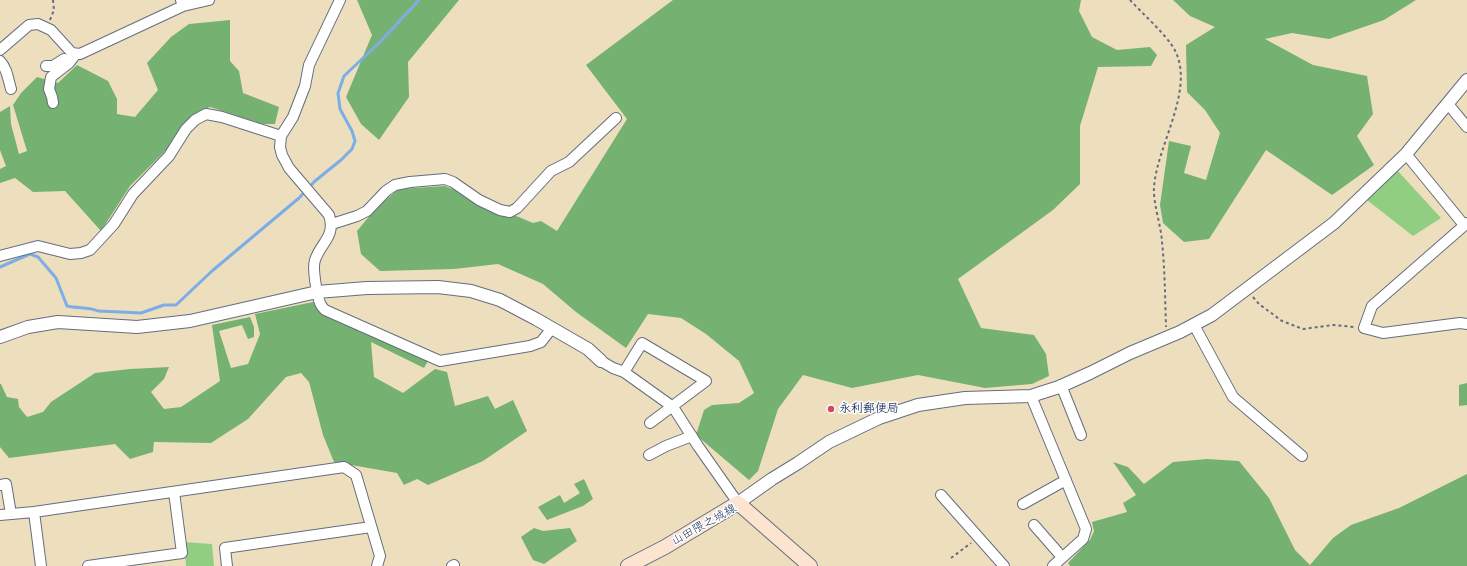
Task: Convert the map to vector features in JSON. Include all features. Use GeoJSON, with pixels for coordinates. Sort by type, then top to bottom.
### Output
{"type":"FeatureCollection","features":[{"type":"Feature","properties":{"kind":"main road","name":"山田隈之城線"},"geometry":{"type":"LineString","coordinates":[[628,566],[665,547],[738,503],[810,566]]}},
{"type":"Feature","properties":{"kind":"street"},"geometry":{"type":"LineString","coordinates":[[0,50],[29,25],[38,24],[51,30],[74,53],[80,54],[182,3],[209,0]]}},
{"type":"Feature","properties":{"kind":"street"},"geometry":{"type":"LineString","coordinates":[[340,0],[309,65],[305,86],[293,118],[281,136],[280,147],[282,155],[289,168],[329,216],[332,224],[330,234],[318,252],[314,262],[320,304],[325,310],[440,361],[530,346],[541,342],[552,328]]}},
{"type":"Feature","properties":{"kind":"street"},"geometry":{"type":"LineString","coordinates":[[46,66],[53,66],[74,53]]}},
{"type":"Feature","properties":{"kind":"street"},"geometry":{"type":"LineString","coordinates":[[53,103],[49,89],[51,77],[69,63],[74,53]]}},
{"type":"Feature","properties":{"kind":"street"},"geometry":{"type":"LineString","coordinates":[[0,61],[7,73],[11,89]]}},
{"type":"Feature","properties":{"kind":"street"},"geometry":{"type":"LineString","coordinates":[[0,337],[28,327],[58,322],[137,327],[190,321],[318,292],[367,288],[438,287],[470,291],[500,300],[552,328],[588,349],[613,368],[624,372],[673,406],[738,503],[829,442],[879,418],[918,405],[964,398],[1031,396],[1061,386],[1212,316],[1334,223],[1406,154],[1467,80]]}},
{"type":"Feature","properties":{"kind":"street"},"geometry":{"type":"LineString","coordinates":[[1448,104],[1467,127]]}},
{"type":"Feature","properties":{"kind":"street"},"geometry":{"type":"LineString","coordinates":[[0,256],[38,246],[70,254],[90,250],[114,224],[133,194],[169,156],[186,128],[195,120],[206,114],[222,117],[281,136]]}},
{"type":"Feature","properties":{"kind":"street"},"geometry":{"type":"LineString","coordinates":[[332,224],[358,216],[367,211],[386,191],[395,185],[445,179],[453,182],[479,200],[500,210],[510,212],[517,208],[551,171],[568,162],[616,118]]}},
{"type":"Feature","properties":{"kind":"street"},"geometry":{"type":"LineString","coordinates":[[1406,154],[1465,228],[1372,306],[1364,328],[1383,332],[1460,323],[1467,324]]}},
{"type":"Feature","properties":{"kind":"street"},"geometry":{"type":"LineString","coordinates":[[1194,325],[1233,397],[1302,456]]}},
{"type":"Feature","properties":{"kind":"street"},"geometry":{"type":"LineString","coordinates":[[624,372],[642,343],[706,381],[650,423]]}},
{"type":"Feature","properties":{"kind":"street"},"geometry":{"type":"LineString","coordinates":[[1061,386],[1081,436]]}},
{"type":"Feature","properties":{"kind":"street"},"geometry":{"type":"LineString","coordinates":[[1031,396],[1086,529],[1083,539],[1053,566]]}},
{"type":"Feature","properties":{"kind":"street"},"geometry":{"type":"LineString","coordinates":[[649,455],[666,446],[692,436]]}},
{"type":"Feature","properties":{"kind":"street"},"geometry":{"type":"LineString","coordinates":[[0,515],[34,512],[344,467],[356,475],[380,556],[377,566]]}},
{"type":"Feature","properties":{"kind":"street"},"geometry":{"type":"LineString","coordinates":[[1023,504],[1066,480]]}},
{"type":"Feature","properties":{"kind":"street"},"geometry":{"type":"LineString","coordinates":[[0,485],[6,484],[11,514]]}},
{"type":"Feature","properties":{"kind":"street"},"geometry":{"type":"LineString","coordinates":[[88,566],[182,553],[174,492]]}},
{"type":"Feature","properties":{"kind":"street"},"geometry":{"type":"LineString","coordinates":[[941,495],[1004,566]]}},
{"type":"Feature","properties":{"kind":"street"},"geometry":{"type":"LineString","coordinates":[[34,512],[41,566]]}},
{"type":"Feature","properties":{"kind":"street"},"geometry":{"type":"LineString","coordinates":[[1034,525],[1062,557]]}},
{"type":"Feature","properties":{"kind":"street"},"geometry":{"type":"LineString","coordinates":[[227,566],[225,548],[371,527]]}},
{"type":"Feature","properties":{"kind":"path"},"geometry":{"type":"LineString","coordinates":[[48,28],[54,10],[53,0]]}},
{"type":"Feature","properties":{"kind":"path"},"geometry":{"type":"LineString","coordinates":[[1130,0],[1172,45],[1180,61],[1180,84],[1176,107],[1158,164],[1154,188],[1162,241],[1166,338]]}},
{"type":"Feature","properties":{"kind":"path"},"geometry":{"type":"LineString","coordinates":[[1248,290],[1260,304],[1282,321],[1303,329],[1333,325],[1364,328]]}},
{"type":"Feature","properties":{"kind":"path"},"geometry":{"type":"LineString","coordinates":[[951,558],[969,544],[980,539]]}},
{"type":"Feature","properties":{"kind":"green space"},"geometry":{"type":"Polygon","coordinates":[[[357,0],[459,0],[408,62],[409,97],[379,140],[361,124],[346,97],[372,35],[357,0]]]}},
{"type":"Feature","properties":{"kind":"green space"},"geometry":{"type":"Polygon","coordinates":[[[673,0],[1081,0],[1079,11],[1092,37],[1117,50],[1150,47],[1157,55],[1151,66],[1098,67],[1080,126],[1080,184],[1053,210],[958,279],[981,328],[1034,335],[1046,354],[1049,376],[1032,384],[985,388],[918,375],[852,388],[803,375],[778,409],[758,471],[749,480],[696,435],[704,410],[712,405],[739,403],[754,393],[739,361],[706,334],[681,318],[648,314],[626,348],[576,312],[543,284],[498,264],[454,269],[380,271],[361,254],[357,231],[377,207],[399,189],[445,186],[533,223],[541,221],[557,231],[627,119],[586,65],[673,0]]]}},
{"type":"Feature","properties":{"kind":"green space"},"geometry":{"type":"Polygon","coordinates":[[[1173,0],[1416,0],[1384,20],[1329,39],[1292,33],[1265,39],[1313,65],[1367,76],[1373,114],[1357,136],[1374,165],[1332,195],[1266,150],[1209,239],[1184,242],[1163,223],[1160,205],[1169,141],[1191,146],[1184,173],[1206,180],[1220,133],[1205,110],[1187,92],[1186,45],[1215,27],[1190,16],[1173,0]]]}},
{"type":"Feature","properties":{"kind":"green space"},"geometry":{"type":"Polygon","coordinates":[[[230,20],[230,61],[239,71],[243,93],[279,107],[275,124],[263,124],[210,107],[199,111],[188,120],[167,149],[130,186],[101,231],[65,191],[33,192],[15,178],[0,183],[0,169],[6,166],[0,150],[0,112],[10,106],[11,124],[19,154],[27,151],[13,105],[21,93],[37,77],[58,83],[77,65],[108,81],[117,99],[117,114],[135,117],[158,90],[147,63],[171,37],[189,24],[230,20]]]}},
{"type":"Feature","properties":{"kind":"green space"},"geometry":{"type":"Polygon","coordinates":[[[1397,170],[1441,218],[1413,236],[1367,200],[1397,170]]]}},
{"type":"Feature","properties":{"kind":"green space"},"geometry":{"type":"Polygon","coordinates":[[[313,302],[321,312],[428,361],[424,368],[371,342],[374,377],[403,393],[435,369],[447,372],[455,406],[488,396],[495,409],[513,400],[527,431],[483,461],[428,485],[417,479],[404,485],[397,473],[334,462],[323,435],[309,382],[301,373],[286,377],[248,419],[211,443],[154,442],[153,452],[130,459],[115,444],[9,458],[0,447],[0,384],[7,397],[18,399],[19,407],[27,417],[43,412],[51,402],[95,373],[169,367],[164,379],[151,392],[164,409],[181,407],[220,381],[212,325],[250,317],[254,327],[254,337],[248,339],[242,325],[219,331],[231,368],[248,364],[260,334],[255,314],[313,302]]]}},
{"type":"Feature","properties":{"kind":"green space"},"geometry":{"type":"Polygon","coordinates":[[[1467,383],[1467,405],[1459,406],[1459,385],[1467,383]]]}},
{"type":"Feature","properties":{"kind":"green space"},"geometry":{"type":"Polygon","coordinates":[[[1207,459],[1239,461],[1269,498],[1295,550],[1310,565],[1333,538],[1351,525],[1399,508],[1467,474],[1467,566],[1070,566],[1068,563],[1090,540],[1094,531],[1092,522],[1127,512],[1123,503],[1136,495],[1113,462],[1128,467],[1144,484],[1173,462],[1207,459]]]}},
{"type":"Feature","properties":{"kind":"green space"},"geometry":{"type":"Polygon","coordinates":[[[584,479],[593,499],[583,506],[547,520],[538,507],[560,495],[564,503],[580,493],[574,484],[584,479]]]}},
{"type":"Feature","properties":{"kind":"green space"},"geometry":{"type":"Polygon","coordinates":[[[534,528],[543,531],[570,528],[577,541],[544,564],[533,560],[521,537],[534,528]]]}},
{"type":"Feature","properties":{"kind":"green space"},"geometry":{"type":"Polygon","coordinates":[[[184,542],[212,544],[214,566],[186,566],[184,542]]]}},
{"type":"Feature","properties":{"kind":"waterway"},"geometry":{"type":"LineString","coordinates":[[0,267],[30,254],[38,257],[56,278],[67,306],[98,311],[141,313],[164,305],[176,305],[212,271],[299,198],[315,181],[352,149],[355,141],[352,131],[340,109],[338,93],[344,76],[379,43],[419,0]]}},
{"type":"Feature","properties":{"kind":"place","name":"永利郵便局"},"geometry":{"type":"Point","coordinates":[831,409]}}]}
